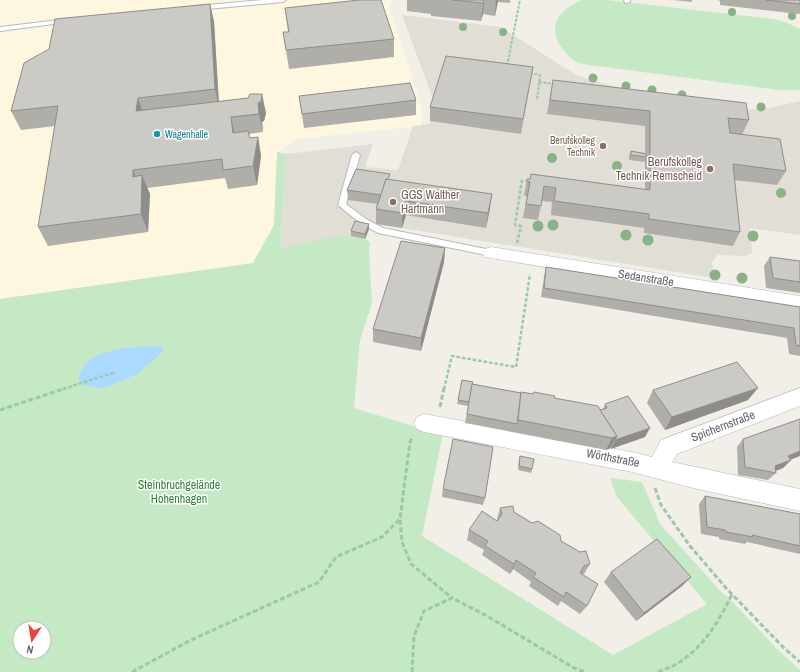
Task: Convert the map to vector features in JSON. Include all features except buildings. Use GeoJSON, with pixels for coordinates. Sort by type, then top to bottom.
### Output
{"type":"FeatureCollection","features":[{"type":"Feature","properties":{"kind":"street","name":"Sedanstraße"},"geometry":{"type":"LineString","coordinates":[[491,253],[800,303]]}},
{"type":"Feature","properties":{"kind":"street","name":"Spichernstraße"},"geometry":{"type":"LineString","coordinates":[[657,468],[669,446],[800,397]]}},
{"type":"Feature","properties":{"kind":"street","name":"Wörthstraße"},"geometry":{"type":"LineString","coordinates":[[430,424],[632,462],[693,478],[800,500]]}},
{"type":"Feature","properties":{"kind":"lane"},"geometry":{"type":"LineString","coordinates":[[193,9],[283,0]]}},
{"type":"Feature","properties":{"kind":"lane"},"geometry":{"type":"LineString","coordinates":[[0,29],[75,20]]}},
{"type":"Feature","properties":{"kind":"lane"},"geometry":{"type":"LineString","coordinates":[[356,156],[345,190],[342,205],[349,211],[381,231],[491,253]]}},
{"type":"Feature","properties":{"kind":"path"},"geometry":{"type":"LineString","coordinates":[[506,70],[520,0]]}},
{"type":"Feature","properties":{"kind":"path"},"geometry":{"type":"LineString","coordinates":[[526,73],[540,75],[537,100]]}},
{"type":"Feature","properties":{"kind":"path"},"geometry":{"type":"LineString","coordinates":[[539,82],[557,84]]}},
{"type":"Feature","properties":{"kind":"path"},"geometry":{"type":"LineString","coordinates":[[518,238],[521,226],[515,225],[522,180]]}},
{"type":"Feature","properties":{"kind":"path"},"geometry":{"type":"LineString","coordinates":[[532,260],[516,368],[452,356],[430,424],[415,432],[410,442],[400,519],[402,542],[411,564],[452,598],[487,616],[574,668],[585,672]]}},
{"type":"Feature","properties":{"kind":"path"},"geometry":{"type":"LineString","coordinates":[[0,410],[116,372]]}},
{"type":"Feature","properties":{"kind":"path"},"geometry":{"type":"LineString","coordinates":[[657,468],[655,487],[660,504],[690,546],[732,594],[784,648],[800,662]]}},
{"type":"Feature","properties":{"kind":"path"},"geometry":{"type":"LineString","coordinates":[[132,672],[191,640],[318,582],[336,557],[382,537],[400,519]]}},
{"type":"Feature","properties":{"kind":"path"},"geometry":{"type":"LineString","coordinates":[[658,672],[681,661],[704,642],[716,625],[732,594]]}},
{"type":"Feature","properties":{"kind":"path"},"geometry":{"type":"LineString","coordinates":[[412,672],[414,636],[424,611],[452,598]]}},
{"type":"Feature","properties":{"kind":"shaded area"},"geometry":{"type":"Polygon","coordinates":[[[0,0],[392,0],[389,7],[424,115],[420,126],[296,139],[277,152],[274,225],[253,263],[0,299],[0,0]]]}},
{"type":"Feature","properties":{"kind":"shaded area","name":"Berufskolleg Technik"},"geometry":{"type":"Polygon","coordinates":[[[402,15],[501,27],[576,75],[642,95],[740,110],[769,108],[800,101],[800,235],[750,228],[752,253],[745,256],[717,255],[712,263],[714,278],[376,224],[369,229],[365,239],[280,249],[286,154],[373,144],[365,167],[398,170],[413,126],[429,124],[435,104],[402,15]]]}},
{"type":"Feature","properties":{"kind":"green space"},"geometry":{"type":"Polygon","coordinates":[[[582,0],[607,0],[773,19],[785,22],[800,29],[800,90],[779,90],[591,65],[576,61],[567,54],[557,40],[555,26],[561,14],[567,8],[582,0]]]}},
{"type":"Feature","properties":{"kind":"green space","name":"Steinbruchgelände Hohenhagen"},"geometry":{"type":"Polygon","coordinates":[[[277,152],[286,154],[280,249],[326,238],[350,236],[361,238],[370,242],[369,251],[372,303],[360,340],[354,408],[416,427],[443,433],[422,536],[613,655],[707,604],[617,497],[610,478],[642,482],[660,524],[724,595],[726,595],[780,652],[800,670],[800,672],[0,672],[0,299],[253,263],[274,225],[277,152]]]}},
{"type":"Feature","properties":{"kind":"water"},"geometry":{"type":"Polygon","coordinates":[[[161,346],[163,350],[139,373],[107,387],[101,388],[83,385],[78,378],[83,367],[101,354],[125,348],[161,346]]]}},
{"type":"Feature","properties":{"kind":"place","name":"Wagenhalle"},"geometry":{"type":"Point","coordinates":[157,134]}},
{"type":"Feature","properties":{"kind":"place","name":"Berufskolleg Technik"},"geometry":{"type":"Point","coordinates":[603,146]}},
{"type":"Feature","properties":{"kind":"place","name":"Berufskolleg Technik Remscheid"},"geometry":{"type":"Point","coordinates":[710,169]}},
{"type":"Feature","properties":{"kind":"place","name":"GGS Walther Hartmann"},"geometry":{"type":"Point","coordinates":[393,202]}}]}
